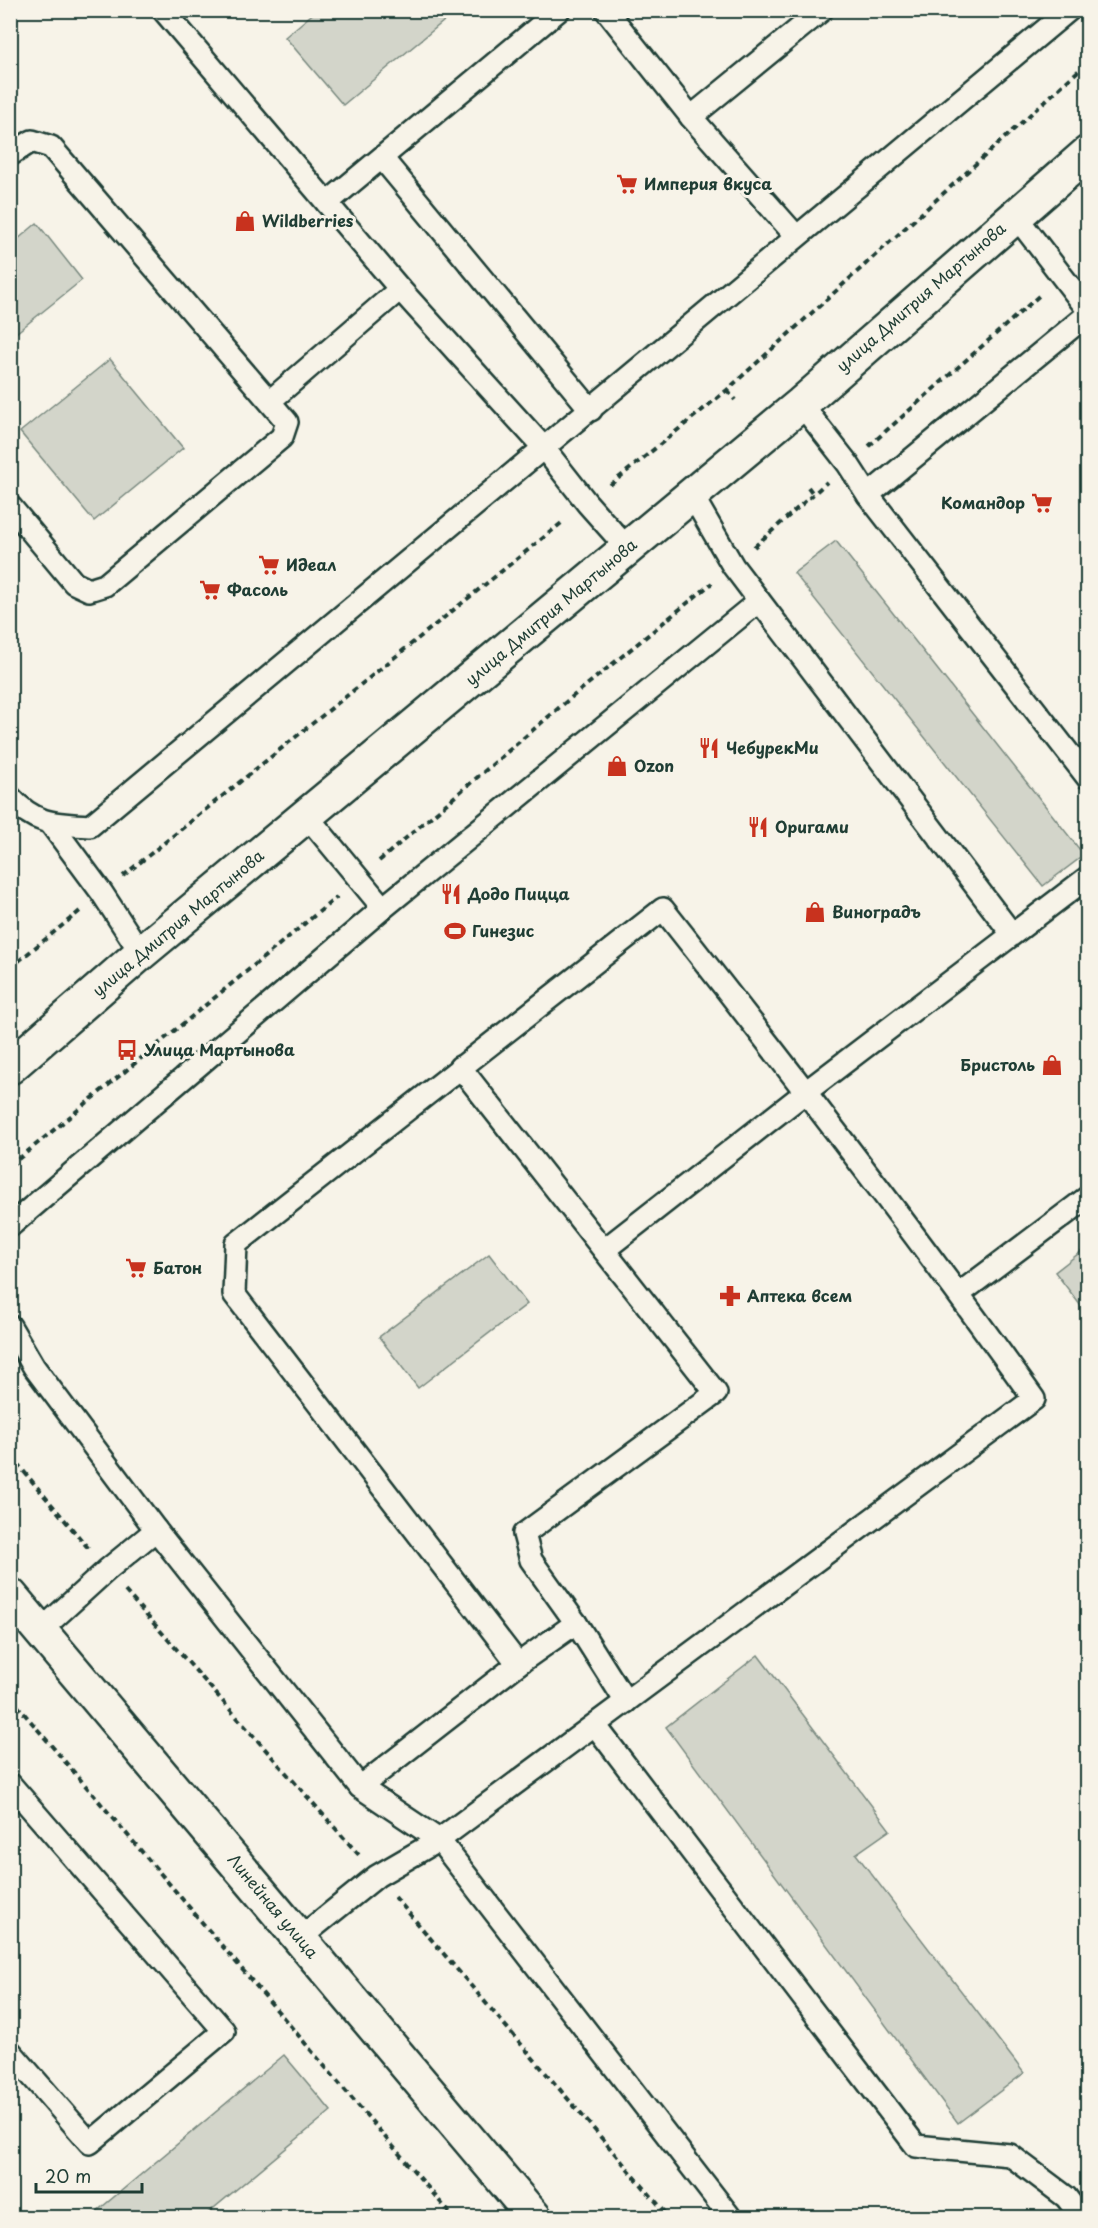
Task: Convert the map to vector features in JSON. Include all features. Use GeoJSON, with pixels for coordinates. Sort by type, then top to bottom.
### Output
{"type":"FeatureCollection","features":[{"type":"Feature","properties":{"kind":"street","name":"улица Дмитрия Мартынова"},"geometry":{"type":"LineString","coordinates":[[10,1066],[141,953],[801,404],[1088,153]]}},
{"type":"Feature","properties":{"kind":"street","name":"Линейная улица"},"geometry":{"type":"LineString","coordinates":[[10,1595],[535,2217]]}},
{"type":"Feature","properties":{"kind":"lane"},"geometry":{"type":"LineString","coordinates":[[163,10],[400,288],[543,447],[587,503],[627,548]]}},
{"type":"Feature","properties":{"kind":"lane"},"geometry":{"type":"LineString","coordinates":[[327,203],[558,10]]}},
{"type":"Feature","properties":{"kind":"lane"},"geometry":{"type":"LineString","coordinates":[[606,10],[691,117],[796,236]]}},
{"type":"Feature","properties":{"kind":"lane"},"geometry":{"type":"LineString","coordinates":[[691,117],[822,10]]}},
{"type":"Feature","properties":{"kind":"lane"},"geometry":{"type":"LineString","coordinates":[[10,797],[22,811],[51,824],[90,826],[543,447],[591,411],[796,236],[1069,10]]}},
{"type":"Feature","properties":{"kind":"lane"},"geometry":{"type":"LineString","coordinates":[[10,155],[32,141],[51,147],[287,422],[282,437],[105,585],[89,590],[74,582],[10,506]]}},
{"type":"Feature","properties":{"kind":"lane"},"geometry":{"type":"LineString","coordinates":[[382,158],[591,411]]}},
{"type":"Feature","properties":{"kind":"lane"},"geometry":{"type":"LineString","coordinates":[[868,495],[1088,312],[1015,215]]}},
{"type":"Feature","properties":{"kind":"lane"},"geometry":{"type":"LineString","coordinates":[[270,401],[400,288]]}},
{"type":"Feature","properties":{"kind":"lane"},"geometry":{"type":"LineString","coordinates":[[801,404],[848,464],[868,495],[1088,778]]}},
{"type":"Feature","properties":{"kind":"lane"},"geometry":{"type":"LineString","coordinates":[[692,495],[733,566],[1012,934]]}},
{"type":"Feature","properties":{"kind":"lane"},"geometry":{"type":"LineString","coordinates":[[10,1226],[383,908],[759,601]]}},
{"type":"Feature","properties":{"kind":"lane"},"geometry":{"type":"LineString","coordinates":[[306,816],[383,908]]}},
{"type":"Feature","properties":{"kind":"lane"},"geometry":{"type":"LineString","coordinates":[[51,824],[102,893],[141,953]]}},
{"type":"Feature","properties":{"kind":"lane"},"geometry":{"type":"LineString","coordinates":[[604,1250],[807,1091],[1088,877]]}},
{"type":"Feature","properties":{"kind":"lane"},"geometry":{"type":"LineString","coordinates":[[300,1938],[377,1875],[439,1840],[1034,1399],[959,1294],[807,1091],[663,909],[236,1244],[234,1294],[518,1664]]}},
{"type":"Feature","properties":{"kind":"lane"},"geometry":{"type":"LineString","coordinates":[[460,1067],[716,1393],[524,1534],[531,1560],[576,1623],[626,1702]]}},
{"type":"Feature","properties":{"kind":"lane"},"geometry":{"type":"LineString","coordinates":[[959,1294],[1088,1197]]}},
{"type":"Feature","properties":{"kind":"lane"},"geometry":{"type":"LineString","coordinates":[[10,1326],[34,1367],[156,1530],[360,1787],[439,1840],[731,2217]]}},
{"type":"Feature","properties":{"kind":"lane"},"geometry":{"type":"LineString","coordinates":[[40,1631],[107,1570],[156,1530]]}},
{"type":"Feature","properties":{"kind":"lane"},"geometry":{"type":"LineString","coordinates":[[360,1787],[518,1664],[576,1623]]}},
{"type":"Feature","properties":{"kind":"lane"},"geometry":{"type":"LineString","coordinates":[[595,1725],[916,2146],[1010,2155],[1066,2197],[1082,2217]]}},
{"type":"Feature","properties":{"kind":"lane"},"geometry":{"type":"LineString","coordinates":[[10,1784],[224,2031],[90,2143],[10,2051]]}},
{"type":"Feature","properties":{"kind":"path"},"geometry":{"type":"LineString","coordinates":[[10,968],[727,390],[1088,62]]}},
{"type":"Feature","properties":{"kind":"path"},"geometry":{"type":"LineString","coordinates":[[10,1166],[733,566],[1062,276]]}},
{"type":"Feature","properties":{"kind":"path"},"geometry":{"type":"LineString","coordinates":[[727,390],[735,400]]}},
{"type":"Feature","properties":{"kind":"path"},"geometry":{"type":"LineString","coordinates":[[807,488],[814,495]]}},
{"type":"Feature","properties":{"kind":"path"},"geometry":{"type":"LineString","coordinates":[[10,1455],[107,1570],[377,1875],[670,2217]]}},
{"type":"Feature","properties":{"kind":"path"},"geometry":{"type":"LineString","coordinates":[[10,1696],[454,2217]]}},
{"type":"Feature","properties":{"kind":"shaded area"},"geometry":{"type":"Polygon","coordinates":[[[316,11],[456,11],[343,105],[285,37],[316,11]]]}},
{"type":"Feature","properties":{"kind":"shaded area"},"geometry":{"type":"Polygon","coordinates":[[[37,223],[82,280],[11,337],[11,245],[37,223]]]}},
{"type":"Feature","properties":{"kind":"shaded area"},"geometry":{"type":"Polygon","coordinates":[[[110,359],[183,448],[94,521],[20,432],[110,359]]]}},
{"type":"Feature","properties":{"kind":"shaded area"},"geometry":{"type":"Polygon","coordinates":[[[836,541],[1084,855],[1043,886],[794,573],[836,541]]]}},
{"type":"Feature","properties":{"kind":"shaded area"},"geometry":{"type":"Polygon","coordinates":[[[1087,1247],[1087,1314],[1055,1272],[1087,1247]]]}},
{"type":"Feature","properties":{"kind":"shaded area"},"geometry":{"type":"Polygon","coordinates":[[[489,1254],[527,1304],[418,1388],[379,1337],[489,1254]]]}},
{"type":"Feature","properties":{"kind":"shaded area"},"geometry":{"type":"Polygon","coordinates":[[[758,1655],[890,1830],[856,1854],[1024,2073],[958,2123],[666,1727],[758,1655]]]}},
{"type":"Feature","properties":{"kind":"shaded area"},"geometry":{"type":"Polygon","coordinates":[[[284,2055],[331,2111],[203,2217],[90,2217],[284,2055]]]}},
{"type":"Feature","properties":{"kind":"place","name":"Империя вкуса"},"geometry":{"type":"Point","coordinates":[627,184]}},
{"type":"Feature","properties":{"kind":"place","name":"Wildberries"},"geometry":{"type":"Point","coordinates":[245,221]}},
{"type":"Feature","properties":{"kind":"place","name":"Командор"},"geometry":{"type":"Point","coordinates":[1042,503]}},
{"type":"Feature","properties":{"kind":"place","name":"Идеал"},"geometry":{"type":"Point","coordinates":[269,565]}},
{"type":"Feature","properties":{"kind":"place","name":"Фасоль"},"geometry":{"type":"Point","coordinates":[210,590]}},
{"type":"Feature","properties":{"kind":"place","name":"ЧебурекМи"},"geometry":{"type":"Point","coordinates":[709,748]}},
{"type":"Feature","properties":{"kind":"place","name":"Ozon"},"geometry":{"type":"Point","coordinates":[617,766]}},
{"type":"Feature","properties":{"kind":"place","name":"Оригами"},"geometry":{"type":"Point","coordinates":[758,827]}},
{"type":"Feature","properties":{"kind":"place","name":"Додо Пицца"},"geometry":{"type":"Point","coordinates":[451,894]}},
{"type":"Feature","properties":{"kind":"place","name":"Виноградъ"},"geometry":{"type":"Point","coordinates":[815,912]}},
{"type":"Feature","properties":{"kind":"place","name":"Гинезис"},"geometry":{"type":"Point","coordinates":[455,931]}},
{"type":"Feature","properties":{"kind":"place","name":"Улица Мартынова"},"geometry":{"type":"Point","coordinates":[127,1050]}},
{"type":"Feature","properties":{"kind":"place","name":"Бристоль"},"geometry":{"type":"Point","coordinates":[1052,1065]}},
{"type":"Feature","properties":{"kind":"place","name":"Батон"},"geometry":{"type":"Point","coordinates":[136,1268]}},
{"type":"Feature","properties":{"kind":"place","name":"Аптека всем"},"geometry":{"type":"Point","coordinates":[730,1296]}}]}
